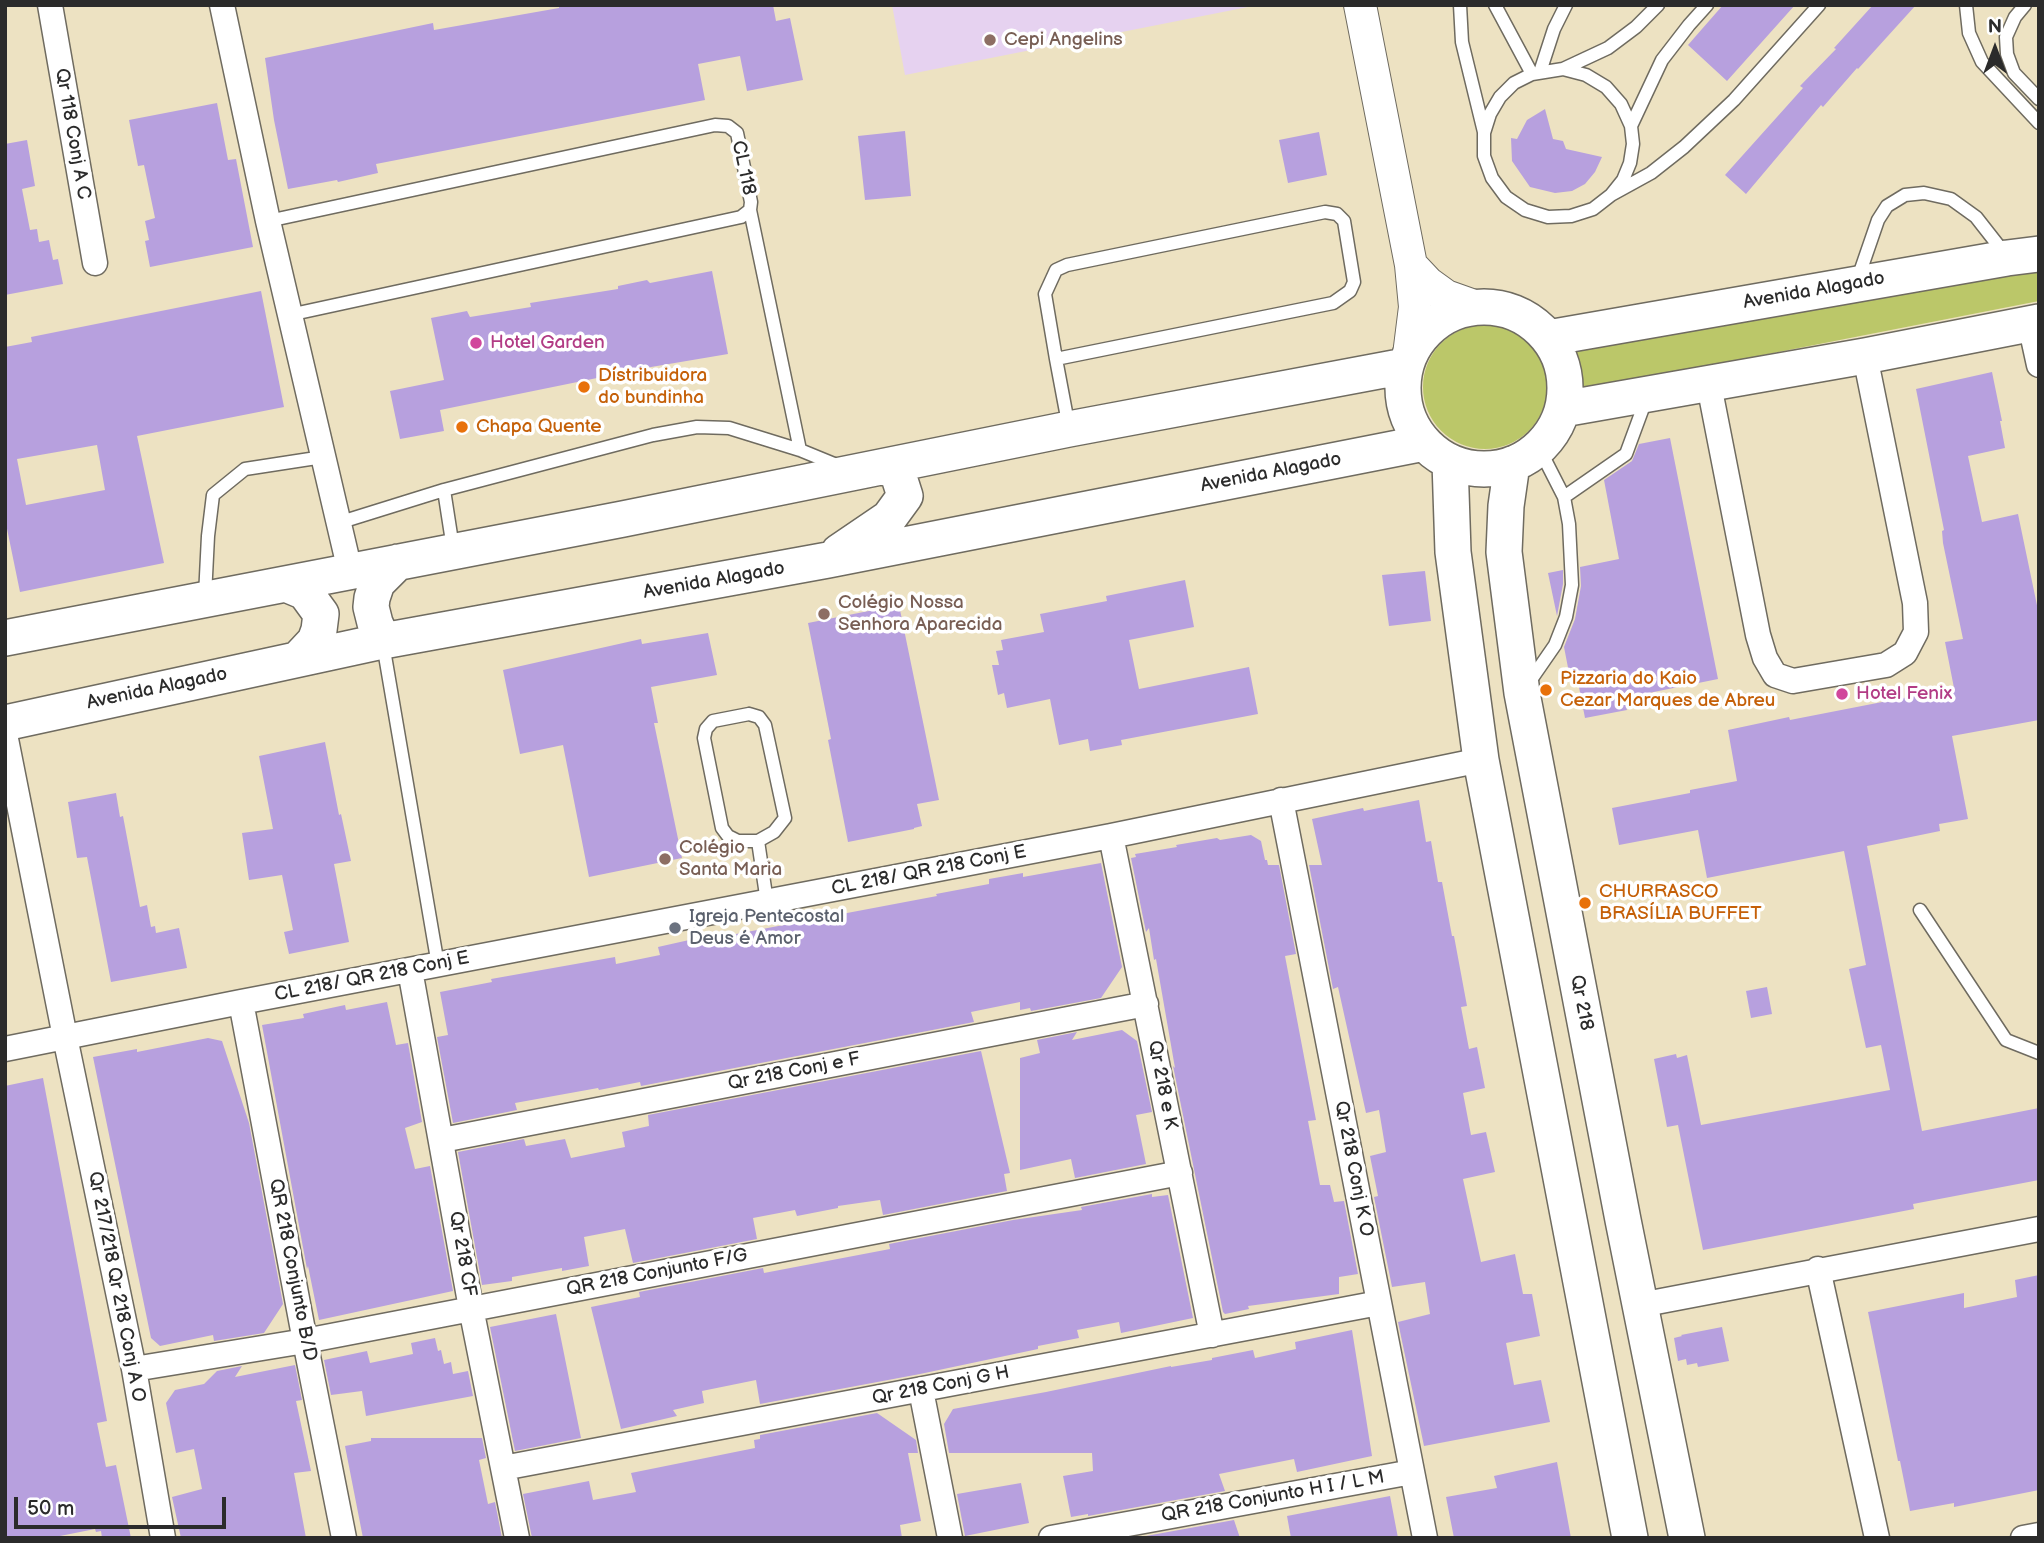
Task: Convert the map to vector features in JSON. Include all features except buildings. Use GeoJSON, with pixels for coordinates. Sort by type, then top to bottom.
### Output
{"type":"FeatureCollection","features":[{"type":"Feature","properties":{"kind":"main road","name":"Avenida Alagado"},"geometry":{"type":"LineString","coordinates":[[1548,338],[2023,256]]}},
{"type":"Feature","properties":{"kind":"main road"},"geometry":{"type":"LineString","coordinates":[[1526,456],[1553,430],[1563,409],[1565,384],[1560,360],[1548,338],[1524,317],[1509,311],[1477,307],[1449,315],[1425,331],[1407,361],[1402,391],[1407,417],[1414,431],[1437,453],[1481,760],[1630,1538]]}},
{"type":"Feature","properties":{"kind":"main road"},"geometry":{"type":"LineString","coordinates":[[1563,409],[1709,385],[2035,323]]}},
{"type":"Feature","properties":{"kind":"main road"},"geometry":{"type":"LineString","coordinates":[[5,638],[868,470],[1407,361]]}},
{"type":"Feature","properties":{"kind":"main road","name":"Avenida Alagado"},"geometry":{"type":"LineString","coordinates":[[5,723],[383,640],[1437,453],[1481,469],[1526,456]]}},
{"type":"Feature","properties":{"kind":"main road","name":"Qr 218"},"geometry":{"type":"LineString","coordinates":[[1526,456],[1506,506],[1504,552],[1522,693],[1687,1538]]}},
{"type":"Feature","properties":{"kind":"main road"},"geometry":{"type":"LineString","coordinates":[[828,560],[889,518],[905,496],[898,474],[892,469],[868,470]]}},
{"type":"Feature","properties":{"kind":"main road"},"geometry":{"type":"LineString","coordinates":[[383,640],[373,615],[372,598],[377,583],[398,562]]}},
{"type":"Feature","properties":{"kind":"main road"},"geometry":{"type":"LineString","coordinates":[[286,584],[305,592],[321,614],[315,640],[300,657]]}},
{"type":"Feature","properties":{"kind":"main road"},"geometry":{"type":"LineString","coordinates":[[1571,1230],[1623,1220]]}},
{"type":"Feature","properties":{"kind":"street","name":"Qr 118 Conj A C"},"geometry":{"type":"LineString","coordinates":[[50,5],[95,263]]}},
{"type":"Feature","properties":{"kind":"street"},"geometry":{"type":"LineString","coordinates":[[222,5],[289,315],[350,571]]}},
{"type":"Feature","properties":{"kind":"street"},"geometry":{"type":"LineString","coordinates":[[1360,5],[1411,265],[1415,307],[1407,361]]}},
{"type":"Feature","properties":{"kind":"street"},"geometry":{"type":"LineString","coordinates":[[1411,265],[1428,283],[1446,296],[1477,307]]}},
{"type":"Feature","properties":{"kind":"street"},"geometry":{"type":"LineString","coordinates":[[2035,323],[2039,365]]}},
{"type":"Feature","properties":{"kind":"street"},"geometry":{"type":"LineString","coordinates":[[1709,385],[1758,635],[1765,658],[1775,675],[1793,681],[1885,665],[1905,653],[1916,632],[1915,603],[1865,356]]}},
{"type":"Feature","properties":{"kind":"street","name":"Qr 217/218 Qr 218 Conj A O"},"geometry":{"type":"LineString","coordinates":[[5,734],[134,1369],[158,1537]]}},
{"type":"Feature","properties":{"kind":"street","name":"CL 218/ QR 218 Conj E"},"geometry":{"type":"LineString","coordinates":[[5,1049],[1111,836],[1481,760]]}},
{"type":"Feature","properties":{"kind":"street","name":"Qr 218 Conj K O"},"geometry":{"type":"LineString","coordinates":[[1281,800],[1424,1538]]}},
{"type":"Feature","properties":{"kind":"street","name":"Qr 218 e K"},"geometry":{"type":"LineString","coordinates":[[1111,836],[1212,1335]]}},
{"type":"Feature","properties":{"kind":"street","name":"Qr 218 CF"},"geometry":{"type":"LineString","coordinates":[[410,970],[471,1308],[517,1538]]}},
{"type":"Feature","properties":{"kind":"street","name":"QR 218 Conjunto B/D"},"geometry":{"type":"LineString","coordinates":[[241,1002],[344,1538]]}},
{"type":"Feature","properties":{"kind":"street","name":"Qr 218 Conj e F"},"geometry":{"type":"LineString","coordinates":[[442,1140],[1146,1004]]}},
{"type":"Feature","properties":{"kind":"street","name":"QR 218 Conjunto F/G"},"geometry":{"type":"LineString","coordinates":[[134,1369],[305,1341],[1180,1172]]}},
{"type":"Feature","properties":{"kind":"street"},"geometry":{"type":"LineString","coordinates":[[1640,1305],[2039,1229]]}},
{"type":"Feature","properties":{"kind":"street"},"geometry":{"type":"LineString","coordinates":[[1818,1269],[1877,1538]]}},
{"type":"Feature","properties":{"kind":"street","name":"Qr 218 Conj G H"},"geometry":{"type":"LineString","coordinates":[[503,1468],[1379,1303]]}},
{"type":"Feature","properties":{"kind":"street"},"geometry":{"type":"LineString","coordinates":[[921,1390],[950,1538]]}},
{"type":"Feature","properties":{"kind":"street","name":"QR 218 Conjunto H I / L M"},"geometry":{"type":"LineString","coordinates":[[1051,1538],[1412,1472]]}},
{"type":"Feature","properties":{"kind":"street"},"geometry":{"type":"LineString","coordinates":[[2023,1538],[2039,1535]]}},
{"type":"Feature","properties":{"kind":"lane"},"geometry":{"type":"LineString","coordinates":[[1460,5],[1462,42],[1484,133],[1484,156],[1492,178],[1506,197],[1525,210],[1548,217],[1571,216],[1593,209],[1651,173],[1684,147],[1734,100],[1819,5]]}},
{"type":"Feature","properties":{"kind":"lane"},"geometry":{"type":"LineString","coordinates":[[1495,5],[1536,73]]}},
{"type":"Feature","properties":{"kind":"lane"},"geometry":{"type":"LineString","coordinates":[[1536,73],[1566,5]]}},
{"type":"Feature","properties":{"kind":"lane"},"geometry":{"type":"LineString","coordinates":[[1484,133],[1490,114],[1500,97],[1514,83],[1536,73],[1563,69],[1608,48],[1636,27],[1658,5]]}},
{"type":"Feature","properties":{"kind":"lane"},"geometry":{"type":"LineString","coordinates":[[1630,126],[1662,60],[1707,5]]}},
{"type":"Feature","properties":{"kind":"lane"},"geometry":{"type":"LineString","coordinates":[[1966,5],[1969,33],[1982,62],[2039,123]]}},
{"type":"Feature","properties":{"kind":"lane"},"geometry":{"type":"LineString","coordinates":[[2025,5],[2015,17],[2006,37],[2007,54],[2014,73],[2039,99]]}},
{"type":"Feature","properties":{"kind":"lane"},"geometry":{"type":"LineString","coordinates":[[1563,69],[1586,75],[1606,87],[1621,104],[1630,126],[1633,144],[1630,163],[1623,180],[1612,195]]}},
{"type":"Feature","properties":{"kind":"lane","name":"CL 118"},"geometry":{"type":"LineString","coordinates":[[268,221],[715,125],[728,126],[737,133],[751,202],[750,210],[741,217],[289,315]]}},
{"type":"Feature","properties":{"kind":"lane"},"geometry":{"type":"LineString","coordinates":[[1856,284],[1878,220],[1887,206],[1905,195],[1924,193],[1951,200],[2023,256]]}},
{"type":"Feature","properties":{"kind":"lane"},"geometry":{"type":"LineString","coordinates":[[750,210],[800,450]]}},
{"type":"Feature","properties":{"kind":"lane"},"geometry":{"type":"LineString","coordinates":[[1056,359],[1333,303],[1350,291],[1354,282],[1344,222],[1337,214],[1325,212],[1067,265],[1056,270],[1045,294],[1056,359],[1069,429]]}},
{"type":"Feature","properties":{"kind":"lane"},"geometry":{"type":"LineString","coordinates":[[1564,497],[1626,454],[1648,395]]}},
{"type":"Feature","properties":{"kind":"lane"},"geometry":{"type":"LineString","coordinates":[[338,523],[444,490],[653,435],[697,427],[729,428],[868,470]]}},
{"type":"Feature","properties":{"kind":"lane"},"geometry":{"type":"LineString","coordinates":[[1522,693],[1555,645],[1566,617],[1572,585],[1569,524],[1564,497],[1526,456]]}},
{"type":"Feature","properties":{"kind":"lane"},"geometry":{"type":"LineString","coordinates":[[205,600],[213,495],[245,469],[323,457]]}},
{"type":"Feature","properties":{"kind":"lane"},"geometry":{"type":"LineString","coordinates":[[444,490],[454,551]]}},
{"type":"Feature","properties":{"kind":"lane"},"geometry":{"type":"LineString","coordinates":[[383,640],[438,965]]}},
{"type":"Feature","properties":{"kind":"lane"},"geometry":{"type":"LineString","coordinates":[[749,714],[759,717],[765,725],[785,818],[774,832],[758,841],[738,841],[728,836],[722,828],[704,738],[706,729],[713,721],[749,714]]}},
{"type":"Feature","properties":{"kind":"lane"},"geometry":{"type":"LineString","coordinates":[[758,841],[767,902]]}},
{"type":"Feature","properties":{"kind":"lane"},"geometry":{"type":"LineString","coordinates":[[1920,910],[2006,1041],[2039,1054]]}},
{"type":"Feature","properties":{"kind":"shaded area","name":"Cepi Angelins"},"geometry":{"type":"Polygon","coordinates":[[[892,5],[1258,5],[905,75],[892,5]]]}},
{"type":"Feature","properties":{"kind":"green space"},"geometry":{"type":"Polygon","coordinates":[[[2039,265],[2039,301],[1569,393],[1568,370],[1562,351],[2039,265]]]}},
{"type":"Feature","properties":{"kind":"green space"},"geometry":{"type":"Polygon","coordinates":[[[1485,325],[1509,330],[1529,343],[1542,363],[1547,387],[1542,411],[1529,431],[1509,444],[1485,449],[1461,444],[1441,431],[1428,411],[1423,387],[1428,363],[1441,343],[1461,330],[1485,325]]]}},
{"type":"Feature","properties":{"kind":"place","name":"Cepi Angelins"},"geometry":{"type":"Point","coordinates":[990,40]}},
{"type":"Feature","properties":{"kind":"place","name":"Hotel Garden"},"geometry":{"type":"Point","coordinates":[476,343]}},
{"type":"Feature","properties":{"kind":"place","name":"Dístribuidora do bundinha"},"geometry":{"type":"Point","coordinates":[584,387]}},
{"type":"Feature","properties":{"kind":"place","name":"Chapa Quente"},"geometry":{"type":"Point","coordinates":[462,427]}},
{"type":"Feature","properties":{"kind":"place","name":"Colégio Nossa Senhora Aparecida"},"geometry":{"type":"Point","coordinates":[824,614]}},
{"type":"Feature","properties":{"kind":"place","name":"Pizzaria do Kaio Cezar Marques de Abreu"},"geometry":{"type":"Point","coordinates":[1546,690]}},
{"type":"Feature","properties":{"kind":"place","name":"Hotel Fenix"},"geometry":{"type":"Point","coordinates":[1842,694]}},
{"type":"Feature","properties":{"kind":"place","name":"Colégio Santa Maria"},"geometry":{"type":"Point","coordinates":[665,859]}},
{"type":"Feature","properties":{"kind":"place","name":"CHURRASCO BRASÍLIA BUFFET"},"geometry":{"type":"Point","coordinates":[1585,903]}},
{"type":"Feature","properties":{"kind":"place","name":"Igreja Pentecostal Deus é Amor"},"geometry":{"type":"Point","coordinates":[675,928]}}]}
